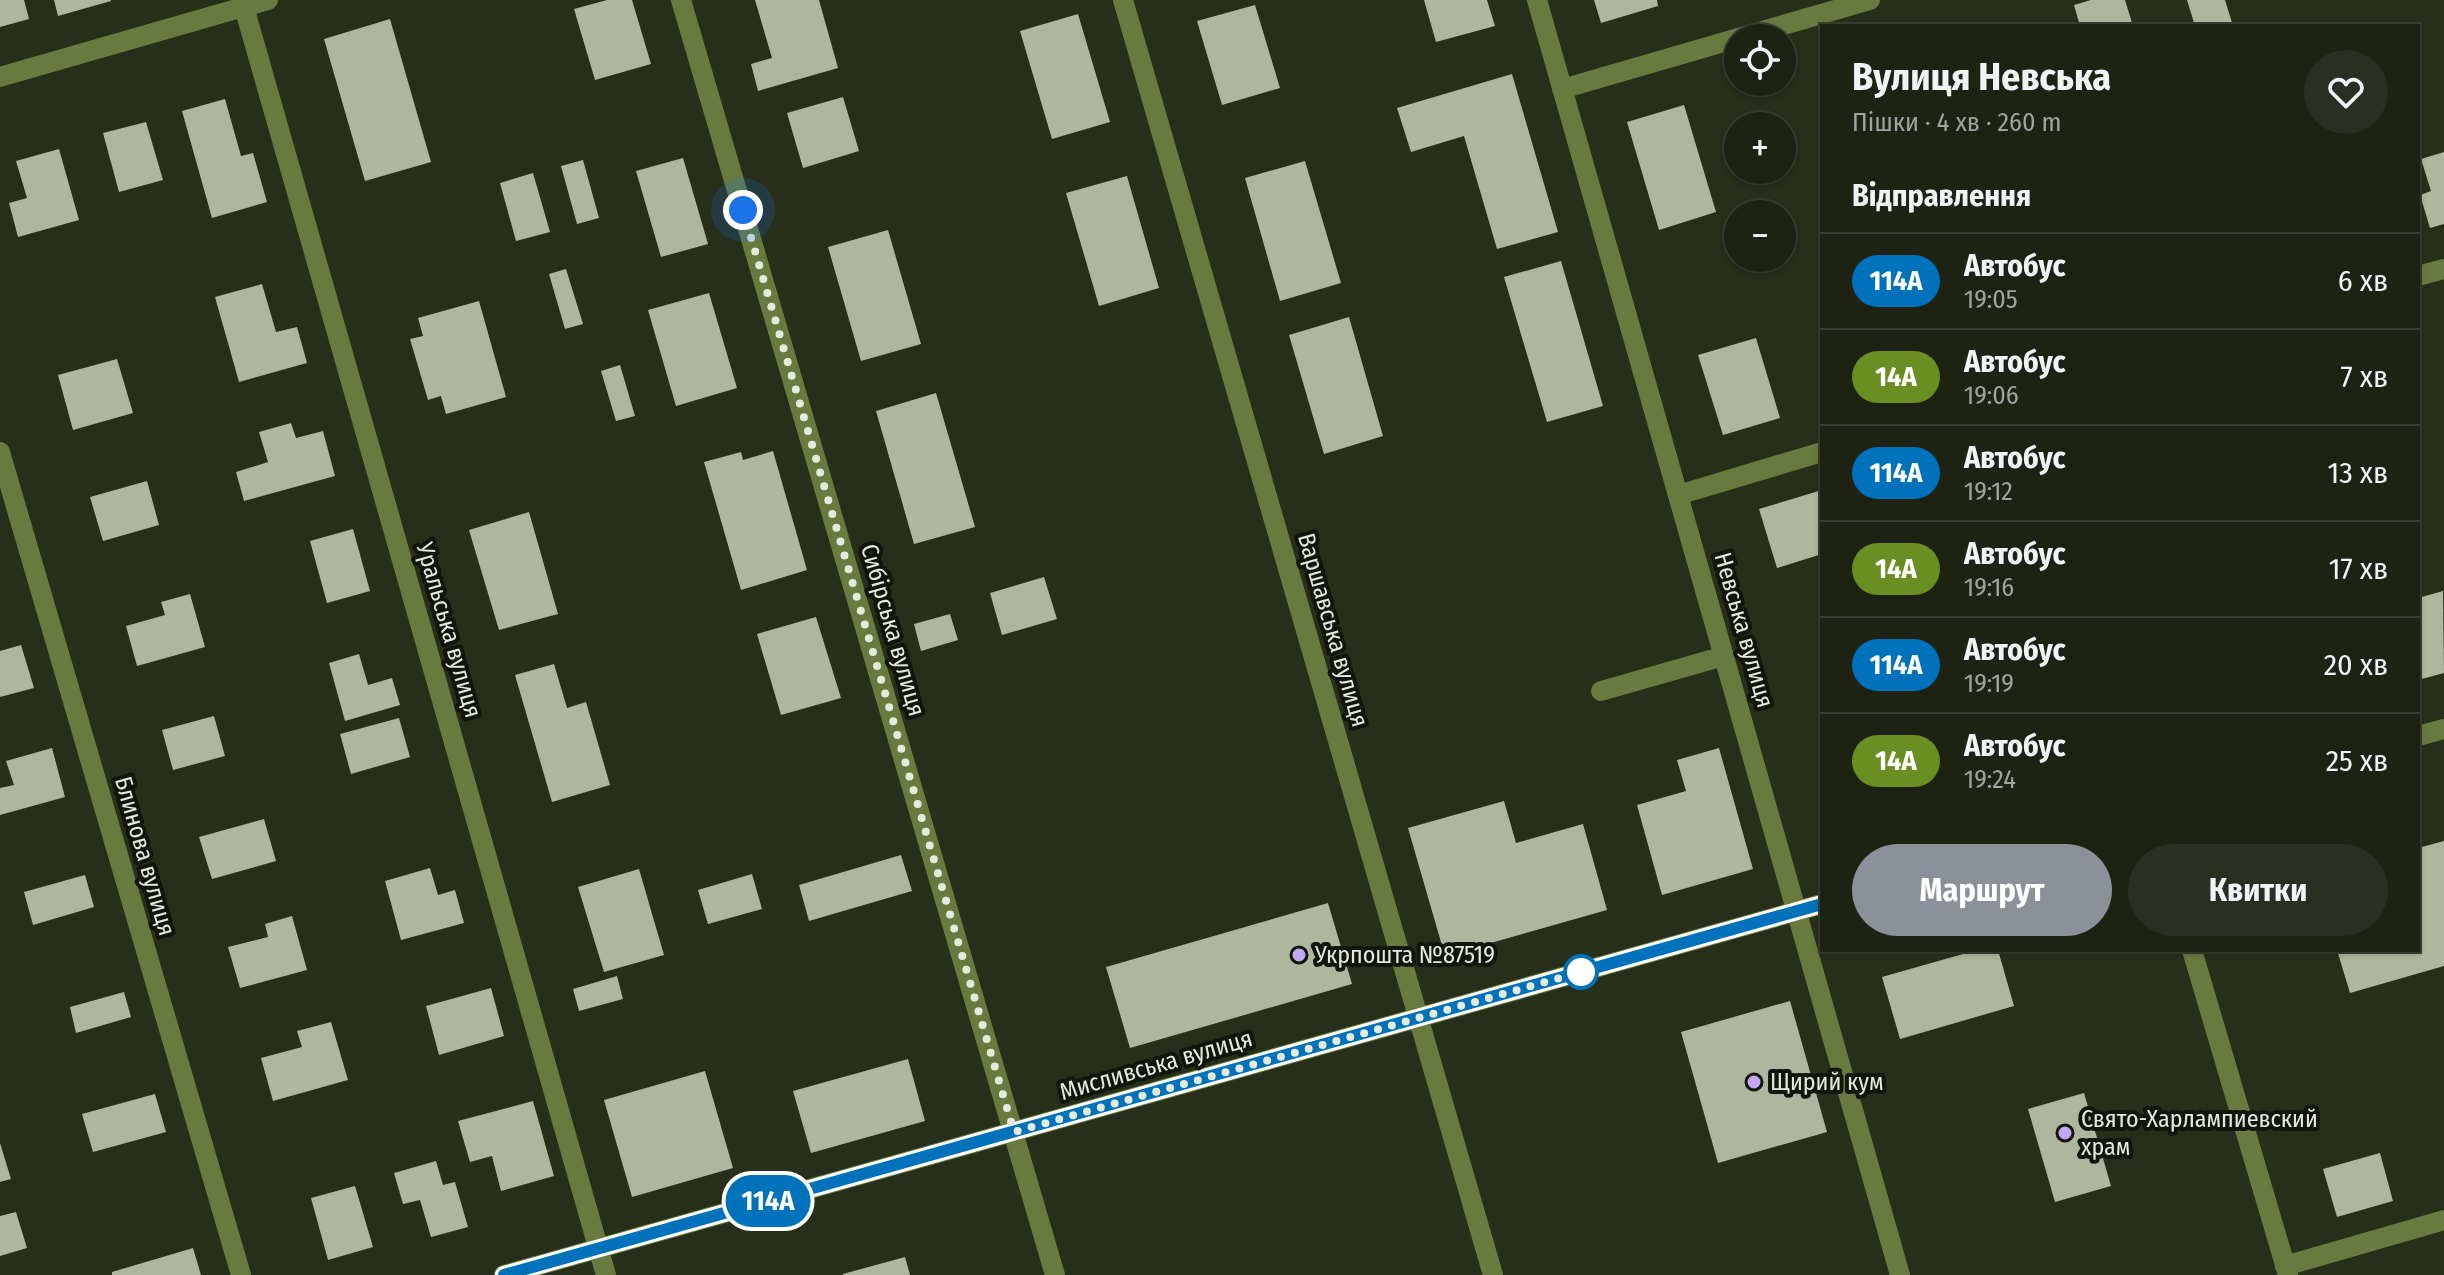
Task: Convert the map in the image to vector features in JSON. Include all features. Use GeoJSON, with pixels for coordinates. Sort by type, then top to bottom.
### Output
{"type":"FeatureCollection","features":[{"type":"Feature","properties":{"kind":"street"},"geometry":{"type":"LineString","coordinates":[[0,77],[243,3],[268,0]]}},
{"type":"Feature","properties":{"kind":"street","name":"Сибірська вулиця"},"geometry":{"type":"LineString","coordinates":[[681,0],[1055,1275]]}},
{"type":"Feature","properties":{"kind":"street","name":"Варшавська вулиця"},"geometry":{"type":"LineString","coordinates":[[1123,0],[1493,1275]]}},
{"type":"Feature","properties":{"kind":"street","name":"Невська вулиця"},"geometry":{"type":"LineString","coordinates":[[1537,0],[1900,1275]]}},
{"type":"Feature","properties":{"kind":"street"},"geometry":{"type":"LineString","coordinates":[[1787,24],[1870,0]]}},
{"type":"Feature","properties":{"kind":"street","name":"Уральська вулиця"},"geometry":{"type":"LineString","coordinates":[[243,3],[606,1275]]}},
{"type":"Feature","properties":{"kind":"street"},"geometry":{"type":"LineString","coordinates":[[1562,89],[1724,42]]}},
{"type":"Feature","properties":{"kind":"street"},"geometry":{"type":"LineString","coordinates":[[2420,275],[2444,269]]}},
{"type":"Feature","properties":{"kind":"street","name":"Блинова вулиця"},"geometry":{"type":"LineString","coordinates":[[0,452],[241,1275]]}},
{"type":"Feature","properties":{"kind":"street"},"geometry":{"type":"LineString","coordinates":[[1678,495],[1820,453]]}},
{"type":"Feature","properties":{"kind":"street"},"geometry":{"type":"LineString","coordinates":[[1601,691],[1724,656]]}},
{"type":"Feature","properties":{"kind":"street"},"geometry":{"type":"LineString","coordinates":[[2420,735],[2444,729]]}},
{"type":"Feature","properties":{"kind":"street","name":"Мисливська вулиця"},"geometry":{"type":"LineString","coordinates":[[504,1275],[1820,905]]}},
{"type":"Feature","properties":{"kind":"street"},"geometry":{"type":"LineString","coordinates":[[2193,952],[2287,1271],[2444,1220]]}},
{"type":"Feature","properties":{"kind":"building"},"geometry":{"type":"Polygon","coordinates":[[[0,0],[24,0],[29,19],[0,27],[0,0]]]}},
{"type":"Feature","properties":{"kind":"building"},"geometry":{"type":"Polygon","coordinates":[[[54,0],[111,0],[111,1],[58,16],[54,0]]]}},
{"type":"Feature","properties":{"kind":"building"},"geometry":{"type":"Polygon","coordinates":[[[607,0],[632,0],[651,64],[595,80],[574,9],[607,0]]]}},
{"type":"Feature","properties":{"kind":"building"},"geometry":{"type":"Polygon","coordinates":[[[755,0],[819,0],[838,68],[758,91],[751,64],[772,58],[755,0]]]}},
{"type":"Feature","properties":{"kind":"building"},"geometry":{"type":"Polygon","coordinates":[[[1424,0],[1487,0],[1495,26],[1436,42],[1424,0]]]}},
{"type":"Feature","properties":{"kind":"building"},"geometry":{"type":"Polygon","coordinates":[[[1594,0],[1657,0],[1658,6],[1601,23],[1594,0]]]}},
{"type":"Feature","properties":{"kind":"building"},"geometry":{"type":"Polygon","coordinates":[[[2091,0],[2125,0],[2132,24],[2079,24],[2074,5],[2091,0]]]}},
{"type":"Feature","properties":{"kind":"building"},"geometry":{"type":"Polygon","coordinates":[[[2187,0],[2225,0],[2232,24],[2194,24],[2187,0]]]}},
{"type":"Feature","properties":{"kind":"building"},"geometry":{"type":"Polygon","coordinates":[[[1255,5],[1280,88],[1222,105],[1197,21],[1255,5]]]}},
{"type":"Feature","properties":{"kind":"building"},"geometry":{"type":"Polygon","coordinates":[[[1078,14],[1110,122],[1052,139],[1020,31],[1078,14]]]}},
{"type":"Feature","properties":{"kind":"building"},"geometry":{"type":"Polygon","coordinates":[[[390,19],[431,162],[365,181],[324,39],[390,19]]]}},
{"type":"Feature","properties":{"kind":"building"},"geometry":{"type":"Polygon","coordinates":[[[1512,74],[1558,232],[1497,249],[1464,136],[1411,152],[1397,108],[1512,74]]]}},
{"type":"Feature","properties":{"kind":"building"},"geometry":{"type":"Polygon","coordinates":[[[843,97],[859,151],[803,168],[787,113],[843,97]]]}},
{"type":"Feature","properties":{"kind":"building"},"geometry":{"type":"Polygon","coordinates":[[[225,99],[241,156],[253,153],[267,202],[212,218],[182,111],[225,99]]]}},
{"type":"Feature","properties":{"kind":"building"},"geometry":{"type":"Polygon","coordinates":[[[1684,105],[1716,212],[1659,230],[1627,122],[1684,105]]]}},
{"type":"Feature","properties":{"kind":"building"},"geometry":{"type":"Polygon","coordinates":[[[146,122],[163,180],[119,192],[103,133],[146,122]]]}},
{"type":"Feature","properties":{"kind":"building"},"geometry":{"type":"Polygon","coordinates":[[[59,149],[79,220],[18,237],[9,203],[27,198],[16,161],[59,149]]]}},
{"type":"Feature","properties":{"kind":"building"},"geometry":{"type":"Polygon","coordinates":[[[2444,152],[2444,224],[2430,228],[2420,195],[2431,191],[2421,159],[2444,152]]]}},
{"type":"Feature","properties":{"kind":"building"},"geometry":{"type":"Polygon","coordinates":[[[683,158],[708,244],[661,257],[636,171],[683,158]]]}},
{"type":"Feature","properties":{"kind":"building"},"geometry":{"type":"Polygon","coordinates":[[[583,160],[599,218],[577,224],[561,166],[583,160]]]}},
{"type":"Feature","properties":{"kind":"building"},"geometry":{"type":"Polygon","coordinates":[[[1305,161],[1341,283],[1280,301],[1245,178],[1305,161]]]}},
{"type":"Feature","properties":{"kind":"building"},"geometry":{"type":"Polygon","coordinates":[[[533,173],[550,232],[516,241],[500,183],[533,173]]]}},
{"type":"Feature","properties":{"kind":"building"},"geometry":{"type":"Polygon","coordinates":[[[1127,176],[1159,288],[1099,306],[1066,193],[1127,176]]]}},
{"type":"Feature","properties":{"kind":"building"},"geometry":{"type":"Polygon","coordinates":[[[888,230],[921,344],[861,361],[828,247],[888,230]]]}},
{"type":"Feature","properties":{"kind":"building"},"geometry":{"type":"Polygon","coordinates":[[[1561,261],[1603,406],[1547,422],[1504,277],[1561,261]]]}},
{"type":"Feature","properties":{"kind":"building"},"geometry":{"type":"Polygon","coordinates":[[[566,269],[583,324],[565,329],[549,274],[566,269]]]}},
{"type":"Feature","properties":{"kind":"building"},"geometry":{"type":"Polygon","coordinates":[[[262,284],[276,332],[297,327],[307,363],[239,382],[215,297],[262,284]]]}},
{"type":"Feature","properties":{"kind":"building"},"geometry":{"type":"Polygon","coordinates":[[[709,293],[737,388],[676,406],[648,310],[709,293]]]}},
{"type":"Feature","properties":{"kind":"building"},"geometry":{"type":"Polygon","coordinates":[[[479,301],[506,397],[446,414],[441,396],[428,400],[410,339],[423,336],[418,318],[479,301]]]}},
{"type":"Feature","properties":{"kind":"building"},"geometry":{"type":"Polygon","coordinates":[[[1349,317],[1383,436],[1324,454],[1289,335],[1349,317]]]}},
{"type":"Feature","properties":{"kind":"building"},"geometry":{"type":"Polygon","coordinates":[[[1756,338],[1780,418],[1723,435],[1698,355],[1756,338]]]}},
{"type":"Feature","properties":{"kind":"building"},"geometry":{"type":"Polygon","coordinates":[[[117,359],[133,413],[73,430],[58,375],[117,359]]]}},
{"type":"Feature","properties":{"kind":"building"},"geometry":{"type":"Polygon","coordinates":[[[620,365],[635,416],[616,421],[601,371],[620,365]]]}},
{"type":"Feature","properties":{"kind":"building"},"geometry":{"type":"Polygon","coordinates":[[[936,393],[975,527],[914,544],[876,411],[936,393]]]}},
{"type":"Feature","properties":{"kind":"building"},"geometry":{"type":"Polygon","coordinates":[[[291,423],[296,438],[323,431],[335,476],[244,501],[236,472],[268,462],[259,432],[291,423]]]}},
{"type":"Feature","properties":{"kind":"building"},"geometry":{"type":"Polygon","coordinates":[[[773,451],[807,570],[741,590],[704,462],[741,452],[743,460],[773,451]]]}},
{"type":"Feature","properties":{"kind":"building"},"geometry":{"type":"Polygon","coordinates":[[[147,481],[159,525],[103,541],[90,497],[147,481]]]}},
{"type":"Feature","properties":{"kind":"building"},"geometry":{"type":"Polygon","coordinates":[[[1820,491],[1820,555],[1777,568],[1759,509],[1820,491]]]}},
{"type":"Feature","properties":{"kind":"building"},"geometry":{"type":"Polygon","coordinates":[[[529,512],[558,614],[499,630],[469,530],[529,512]]]}},
{"type":"Feature","properties":{"kind":"building"},"geometry":{"type":"Polygon","coordinates":[[[353,529],[370,591],[327,603],[310,541],[353,529]]]}},
{"type":"Feature","properties":{"kind":"building"},"geometry":{"type":"Polygon","coordinates":[[[1044,577],[1057,619],[1002,635],[990,593],[1044,577]]]}},
{"type":"Feature","properties":{"kind":"building"},"geometry":{"type":"Polygon","coordinates":[[[2443,591],[2444,673],[2420,679],[2420,597],[2443,591]]]}},
{"type":"Feature","properties":{"kind":"building"},"geometry":{"type":"Polygon","coordinates":[[[190,594],[205,647],[137,666],[126,626],[165,615],[161,602],[190,594]]]}},
{"type":"Feature","properties":{"kind":"building"},"geometry":{"type":"Polygon","coordinates":[[[950,614],[958,640],[921,651],[914,624],[950,614]]]}},
{"type":"Feature","properties":{"kind":"building"},"geometry":{"type":"Polygon","coordinates":[[[816,617],[841,698],[781,715],[757,634],[816,617]]]}},
{"type":"Feature","properties":{"kind":"building"},"geometry":{"type":"Polygon","coordinates":[[[21,645],[34,688],[0,697],[0,651],[21,645]]]}},
{"type":"Feature","properties":{"kind":"building"},"geometry":{"type":"Polygon","coordinates":[[[359,654],[368,685],[392,678],[400,705],[345,721],[329,663],[359,654]]]}},
{"type":"Feature","properties":{"kind":"building"},"geometry":{"type":"Polygon","coordinates":[[[554,664],[567,708],[586,702],[610,785],[552,802],[515,675],[554,664]]]}},
{"type":"Feature","properties":{"kind":"building"},"geometry":{"type":"Polygon","coordinates":[[[214,716],[225,756],[173,770],[162,730],[214,716]]]}},
{"type":"Feature","properties":{"kind":"building"},"geometry":{"type":"Polygon","coordinates":[[[399,718],[410,757],[351,774],[340,734],[399,718]]]}},
{"type":"Feature","properties":{"kind":"building"},"geometry":{"type":"Polygon","coordinates":[[[52,748],[65,797],[0,815],[0,788],[14,785],[6,761],[52,748]]]}},
{"type":"Feature","properties":{"kind":"building"},"geometry":{"type":"Polygon","coordinates":[[[1719,748],[1753,869],[1662,895],[1637,805],[1686,791],[1677,760],[1719,748]]]}},
{"type":"Feature","properties":{"kind":"building"},"geometry":{"type":"Polygon","coordinates":[[[1504,801],[1516,843],[1583,824],[1607,910],[1445,956],[1408,828],[1504,801]]]}},
{"type":"Feature","properties":{"kind":"building"},"geometry":{"type":"Polygon","coordinates":[[[264,819],[276,861],[212,879],[199,837],[264,819]]]}},
{"type":"Feature","properties":{"kind":"building"},"geometry":{"type":"Polygon","coordinates":[[[2444,841],[2444,966],[2350,993],[2338,952],[2420,952],[2420,847],[2444,841]]]}},
{"type":"Feature","properties":{"kind":"building"},"geometry":{"type":"Polygon","coordinates":[[[901,855],[912,891],[809,921],[799,885],[901,855]]]}},
{"type":"Feature","properties":{"kind":"building"},"geometry":{"type":"Polygon","coordinates":[[[430,868],[438,895],[455,890],[464,923],[401,940],[385,881],[430,868]]]}},
{"type":"Feature","properties":{"kind":"building"},"geometry":{"type":"Polygon","coordinates":[[[639,869],[664,955],[604,972],[578,887],[639,869]]]}},
{"type":"Feature","properties":{"kind":"building"},"geometry":{"type":"Polygon","coordinates":[[[752,874],[762,909],[708,924],[698,890],[752,874]]]}},
{"type":"Feature","properties":{"kind":"building"},"geometry":{"type":"Polygon","coordinates":[[[85,875],[94,907],[33,925],[24,892],[85,875]]]}},
{"type":"Feature","properties":{"kind":"building"},"geometry":{"type":"Polygon","coordinates":[[[1328,903],[1352,984],[1130,1048],[1106,967],[1328,903]]]}},
{"type":"Feature","properties":{"kind":"building"},"geometry":{"type":"Polygon","coordinates":[[[292,916],[307,970],[240,988],[228,947],[268,937],[265,924],[292,916]]]}},
{"type":"Feature","properties":{"kind":"building"},"geometry":{"type":"Polygon","coordinates":[[[1970,952],[1999,952],[2014,1006],[1900,1039],[1882,977],[1970,952]]]}},
{"type":"Feature","properties":{"kind":"building"},"geometry":{"type":"Polygon","coordinates":[[[617,976],[623,999],[579,1011],[573,989],[617,976]]]}},
{"type":"Feature","properties":{"kind":"building"},"geometry":{"type":"Polygon","coordinates":[[[491,988],[504,1036],[439,1055],[426,1006],[491,988]]]}},
{"type":"Feature","properties":{"kind":"building"},"geometry":{"type":"Polygon","coordinates":[[[124,992],[131,1017],[76,1033],[70,1007],[124,992]]]}},
{"type":"Feature","properties":{"kind":"building"},"geometry":{"type":"Polygon","coordinates":[[[1790,1001],[1827,1132],[1718,1163],[1681,1032],[1790,1001]]]}},
{"type":"Feature","properties":{"kind":"building"},"geometry":{"type":"Polygon","coordinates":[[[331,1022],[348,1080],[273,1101],[261,1058],[302,1047],[297,1031],[331,1022]]]}},
{"type":"Feature","properties":{"kind":"building"},"geometry":{"type":"Polygon","coordinates":[[[908,1059],[925,1121],[811,1153],[793,1091],[908,1059]]]}},
{"type":"Feature","properties":{"kind":"building"},"geometry":{"type":"Polygon","coordinates":[[[705,1071],[733,1168],[632,1197],[604,1100],[705,1071]]]}},
{"type":"Feature","properties":{"kind":"building","name":"Свято-Харлампиевский храм"},"geometry":{"type":"Polygon","coordinates":[[[2084,1093],[2111,1186],[2055,1202],[2028,1109],[2084,1093]]]}},
{"type":"Feature","properties":{"kind":"building"},"geometry":{"type":"Polygon","coordinates":[[[155,1094],[166,1132],[93,1152],[82,1114],[155,1094]]]}},
{"type":"Feature","properties":{"kind":"building"},"geometry":{"type":"Polygon","coordinates":[[[533,1101],[554,1176],[501,1191],[492,1156],[470,1162],[458,1121],[533,1101]]]}},
{"type":"Feature","properties":{"kind":"building"},"geometry":{"type":"Polygon","coordinates":[[[0,1143],[11,1179],[0,1182],[0,1143]]]}},
{"type":"Feature","properties":{"kind":"building"},"geometry":{"type":"Polygon","coordinates":[[[2380,1153],[2393,1201],[2337,1217],[2323,1169],[2380,1153]]]}},
{"type":"Feature","properties":{"kind":"building"},"geometry":{"type":"Polygon","coordinates":[[[436,1161],[443,1185],[455,1182],[468,1227],[431,1237],[420,1200],[403,1204],[394,1173],[436,1161]]]}},
{"type":"Feature","properties":{"kind":"building"},"geometry":{"type":"Polygon","coordinates":[[[355,1186],[373,1247],[328,1260],[311,1198],[355,1186]]]}},
{"type":"Feature","properties":{"kind":"building"},"geometry":{"type":"Polygon","coordinates":[[[16,1212],[27,1248],[0,1256],[0,1216],[16,1212]]]}},
{"type":"Feature","properties":{"kind":"building"},"geometry":{"type":"Polygon","coordinates":[[[193,1248],[201,1275],[112,1275],[112,1272],[193,1248]]]}},
{"type":"Feature","properties":{"kind":"building"},"geometry":{"type":"Polygon","coordinates":[[[905,1257],[910,1275],[843,1275],[843,1274],[905,1257]]]}},
{"type":"Feature","properties":{"kind":"bus line","name":"114А"},"geometry":{"type":"LineString","coordinates":[[504,1275],[1820,905]]}},
{"type":"Feature","properties":{"kind":"place","name":"Укрпошта №87519"},"geometry":{"type":"Point","coordinates":[1299,955]}},
{"type":"Feature","properties":{"kind":"place","name":"Щирий кум"},"geometry":{"type":"Point","coordinates":[1754,1082]}},
{"type":"Feature","properties":{"kind":"place","name":"Свято-Харлампиевский храм"},"geometry":{"type":"Point","coordinates":[2065,1133]}},
{"type":"Feature","properties":{"kind":"route"},"geometry":{"type":"LineString","coordinates":[[743,210],[1014,1132],[1581,972]]}}]}
